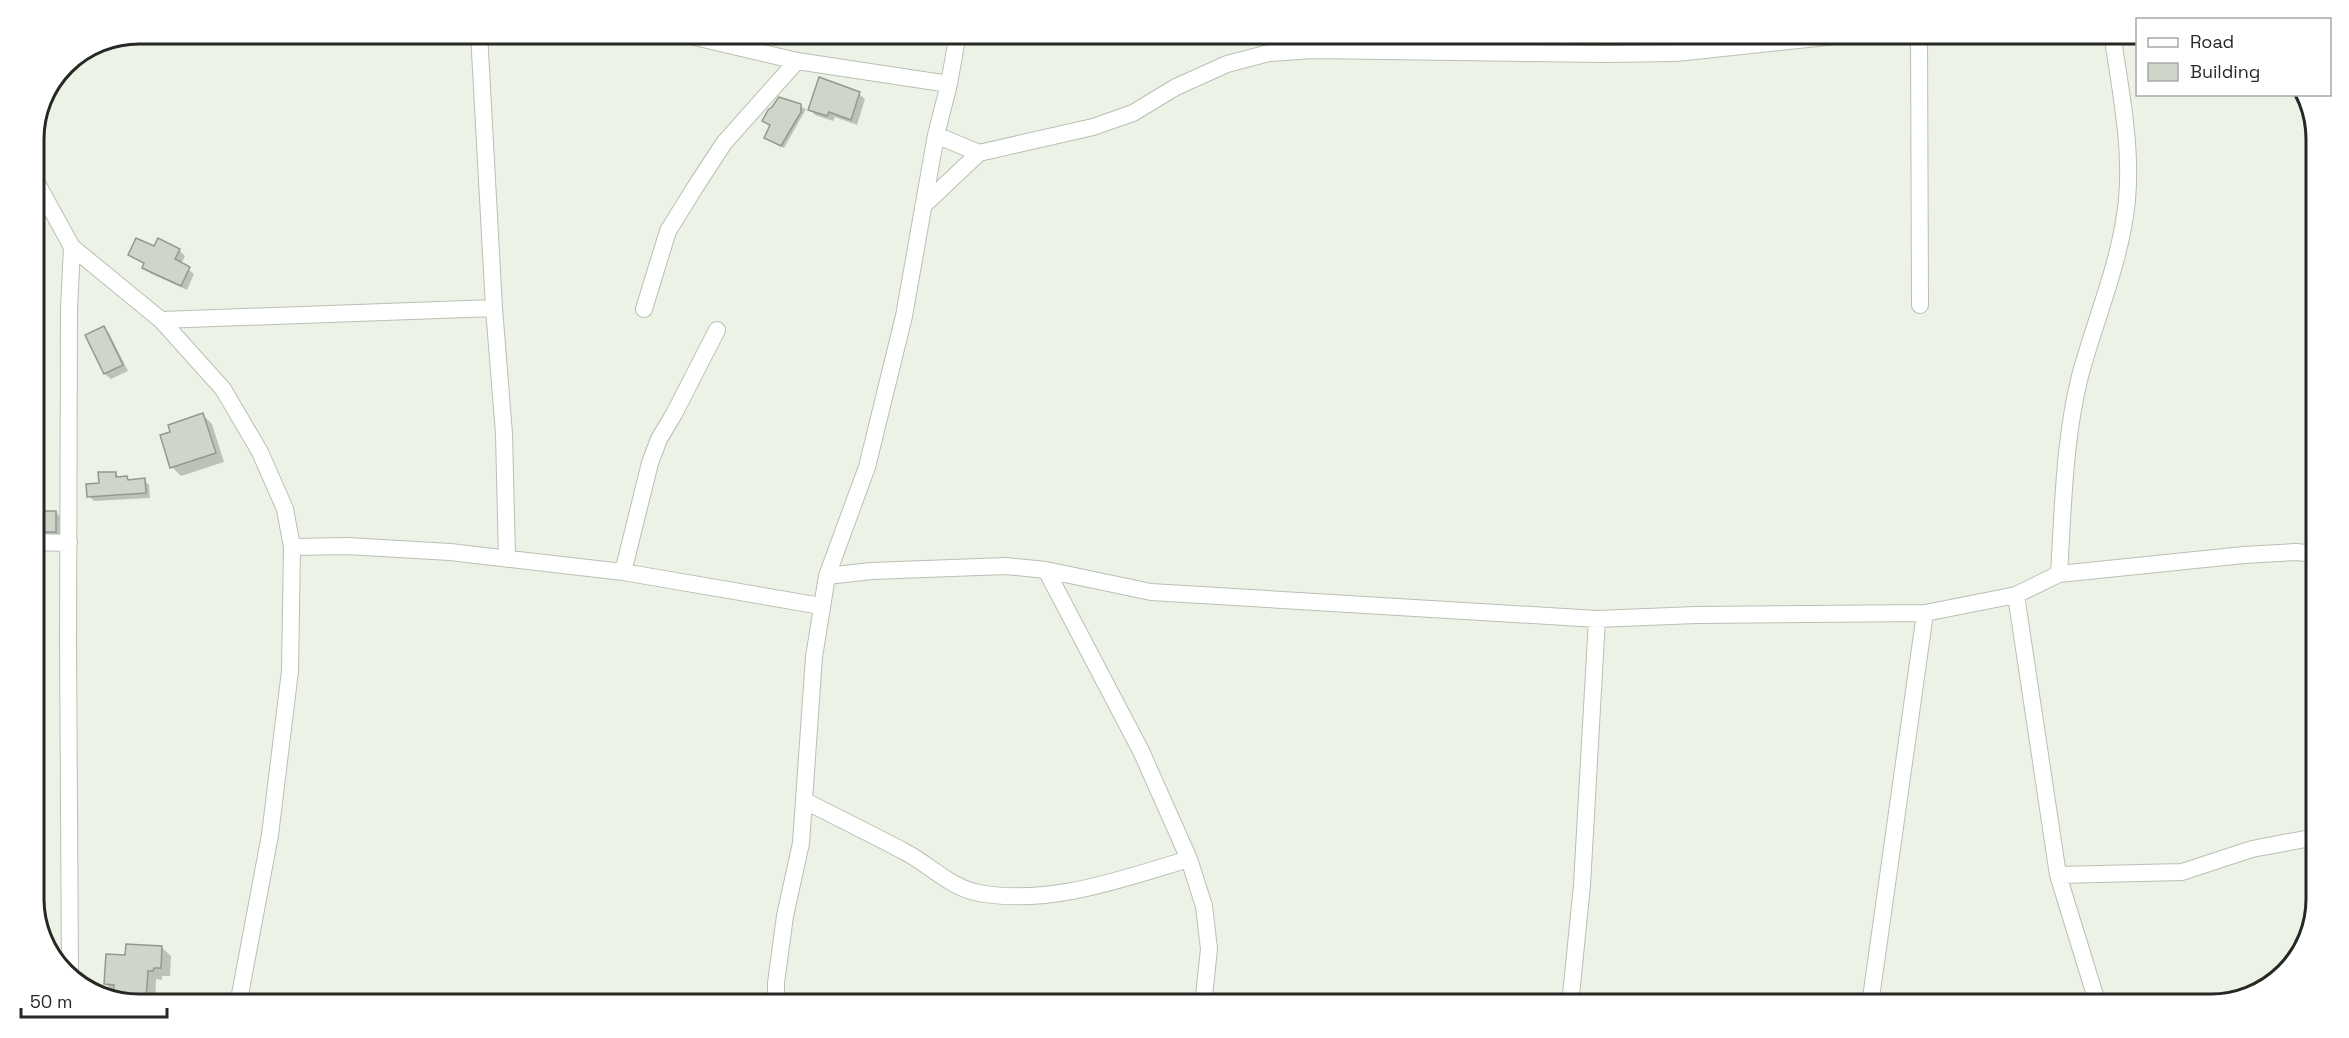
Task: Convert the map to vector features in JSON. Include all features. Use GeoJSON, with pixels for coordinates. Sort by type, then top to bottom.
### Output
{"type":"FeatureCollection","features":[{"type":"Feature","properties":{"kind":"street"},"geometry":{"type":"LineString","coordinates":[[480,43],[494,308],[504,434],[507,559]]}},
{"type":"Feature","properties":{"kind":"street"},"geometry":{"type":"LineString","coordinates":[[720,43],[797,61],[949,84]]}},
{"type":"Feature","properties":{"kind":"street"},"geometry":{"type":"LineString","coordinates":[[776,994],[780,950],[801,843],[814,657],[821,606],[827,576],[867,467],[904,316],[936,135],[956,43]]}},
{"type":"Feature","properties":{"kind":"street"},"geometry":{"type":"LineString","coordinates":[[923,206],[979,153],[1093,127],[1133,113],[1176,87],[1227,64],[1269,53],[1313,50],[1676,53],[1770,43]]}},
{"type":"Feature","properties":{"kind":"street"},"geometry":{"type":"LineString","coordinates":[[1919,43],[1920,305]]}},
{"type":"Feature","properties":{"kind":"street"},"geometry":{"type":"LineString","coordinates":[[2059,574],[2074,404],[2120,247],[2127,199],[2128,160],[2113,43]]}},
{"type":"Feature","properties":{"kind":"street"},"geometry":{"type":"LineString","coordinates":[[644,309],[668,231],[724,142],[797,61]]}},
{"type":"Feature","properties":{"kind":"street"},"geometry":{"type":"LineString","coordinates":[[936,135],[979,153]]}},
{"type":"Feature","properties":{"kind":"street"},"geometry":{"type":"LineString","coordinates":[[44,208],[72,247],[161,320],[224,389],[260,452],[285,509],[292,547],[290,671],[270,835],[240,994]]}},
{"type":"Feature","properties":{"kind":"street"},"geometry":{"type":"LineString","coordinates":[[70,966],[68,641],[69,309],[72,247]]}},
{"type":"Feature","properties":{"kind":"street"},"geometry":{"type":"LineString","coordinates":[[161,320],[494,308]]}},
{"type":"Feature","properties":{"kind":"street"},"geometry":{"type":"LineString","coordinates":[[623,573],[653,455],[717,330]]}},
{"type":"Feature","properties":{"kind":"street"},"geometry":{"type":"LineString","coordinates":[[44,542],[69,543]]}},
{"type":"Feature","properties":{"kind":"street"},"geometry":{"type":"LineString","coordinates":[[292,547],[370,547],[450,552],[623,573],[821,606]]}},
{"type":"Feature","properties":{"kind":"street"},"geometry":{"type":"LineString","coordinates":[[827,576],[871,571],[1006,566],[1046,570],[1151,592],[1597,619],[1696,615],[1925,613],[2016,595],[2059,574],[2244,555],[2306,554]]}},
{"type":"Feature","properties":{"kind":"street"},"geometry":{"type":"LineString","coordinates":[[1046,570],[1141,751],[1189,859],[1204,906],[1209,949],[1204,994]]}},
{"type":"Feature","properties":{"kind":"street"},"geometry":{"type":"LineString","coordinates":[[2016,595],[2058,875],[2095,994]]}},
{"type":"Feature","properties":{"kind":"street"},"geometry":{"type":"LineString","coordinates":[[1872,994],[1925,613]]}},
{"type":"Feature","properties":{"kind":"street"},"geometry":{"type":"LineString","coordinates":[[1571,994],[1584,851],[1597,619]]}},
{"type":"Feature","properties":{"kind":"street"},"geometry":{"type":"LineString","coordinates":[[805,801],[909,854],[956,884],[977,893],[1010,896],[1059,893],[1099,886],[1189,859]]}},
{"type":"Feature","properties":{"kind":"street"},"geometry":{"type":"LineString","coordinates":[[2058,875],[2182,872],[2252,849],[2306,839]]}},
{"type":"Feature","properties":{"kind":"building"},"geometry":{"type":"Polygon","coordinates":[[[819,77],[860,92],[851,120],[829,112],[827,116],[808,110],[819,77]]]}},
{"type":"Feature","properties":{"kind":"building"},"geometry":{"type":"Polygon","coordinates":[[[779,97],[801,104],[801,112],[781,146],[764,138],[770,125],[762,121],[779,97]]]}},
{"type":"Feature","properties":{"kind":"building"},"geometry":{"type":"Polygon","coordinates":[[[136,238],[154,246],[158,238],[180,249],[175,259],[190,267],[181,286],[142,268],[144,263],[128,255],[136,238]]]}},
{"type":"Feature","properties":{"kind":"building"},"geometry":{"type":"Polygon","coordinates":[[[104,326],[123,365],[104,374],[85,335],[104,326]]]}},
{"type":"Feature","properties":{"kind":"building"},"geometry":{"type":"Polygon","coordinates":[[[203,413],[216,453],[170,468],[160,435],[170,432],[168,425],[203,413]]]}},
{"type":"Feature","properties":{"kind":"building"},"geometry":{"type":"Polygon","coordinates":[[[98,472],[116,472],[116,477],[127,476],[128,480],[145,478],[146,493],[87,497],[86,484],[99,483],[98,472]]]}},
{"type":"Feature","properties":{"kind":"building"},"geometry":{"type":"Polygon","coordinates":[[[44,511],[56,511],[56,532],[44,532],[44,511]]]}},
{"type":"Feature","properties":{"kind":"building"},"geometry":{"type":"Polygon","coordinates":[[[126,944],[162,946],[161,968],[148,971],[146,994],[120,993],[114,991],[114,985],[104,984],[106,954],[125,955],[126,944]]]}}]}
